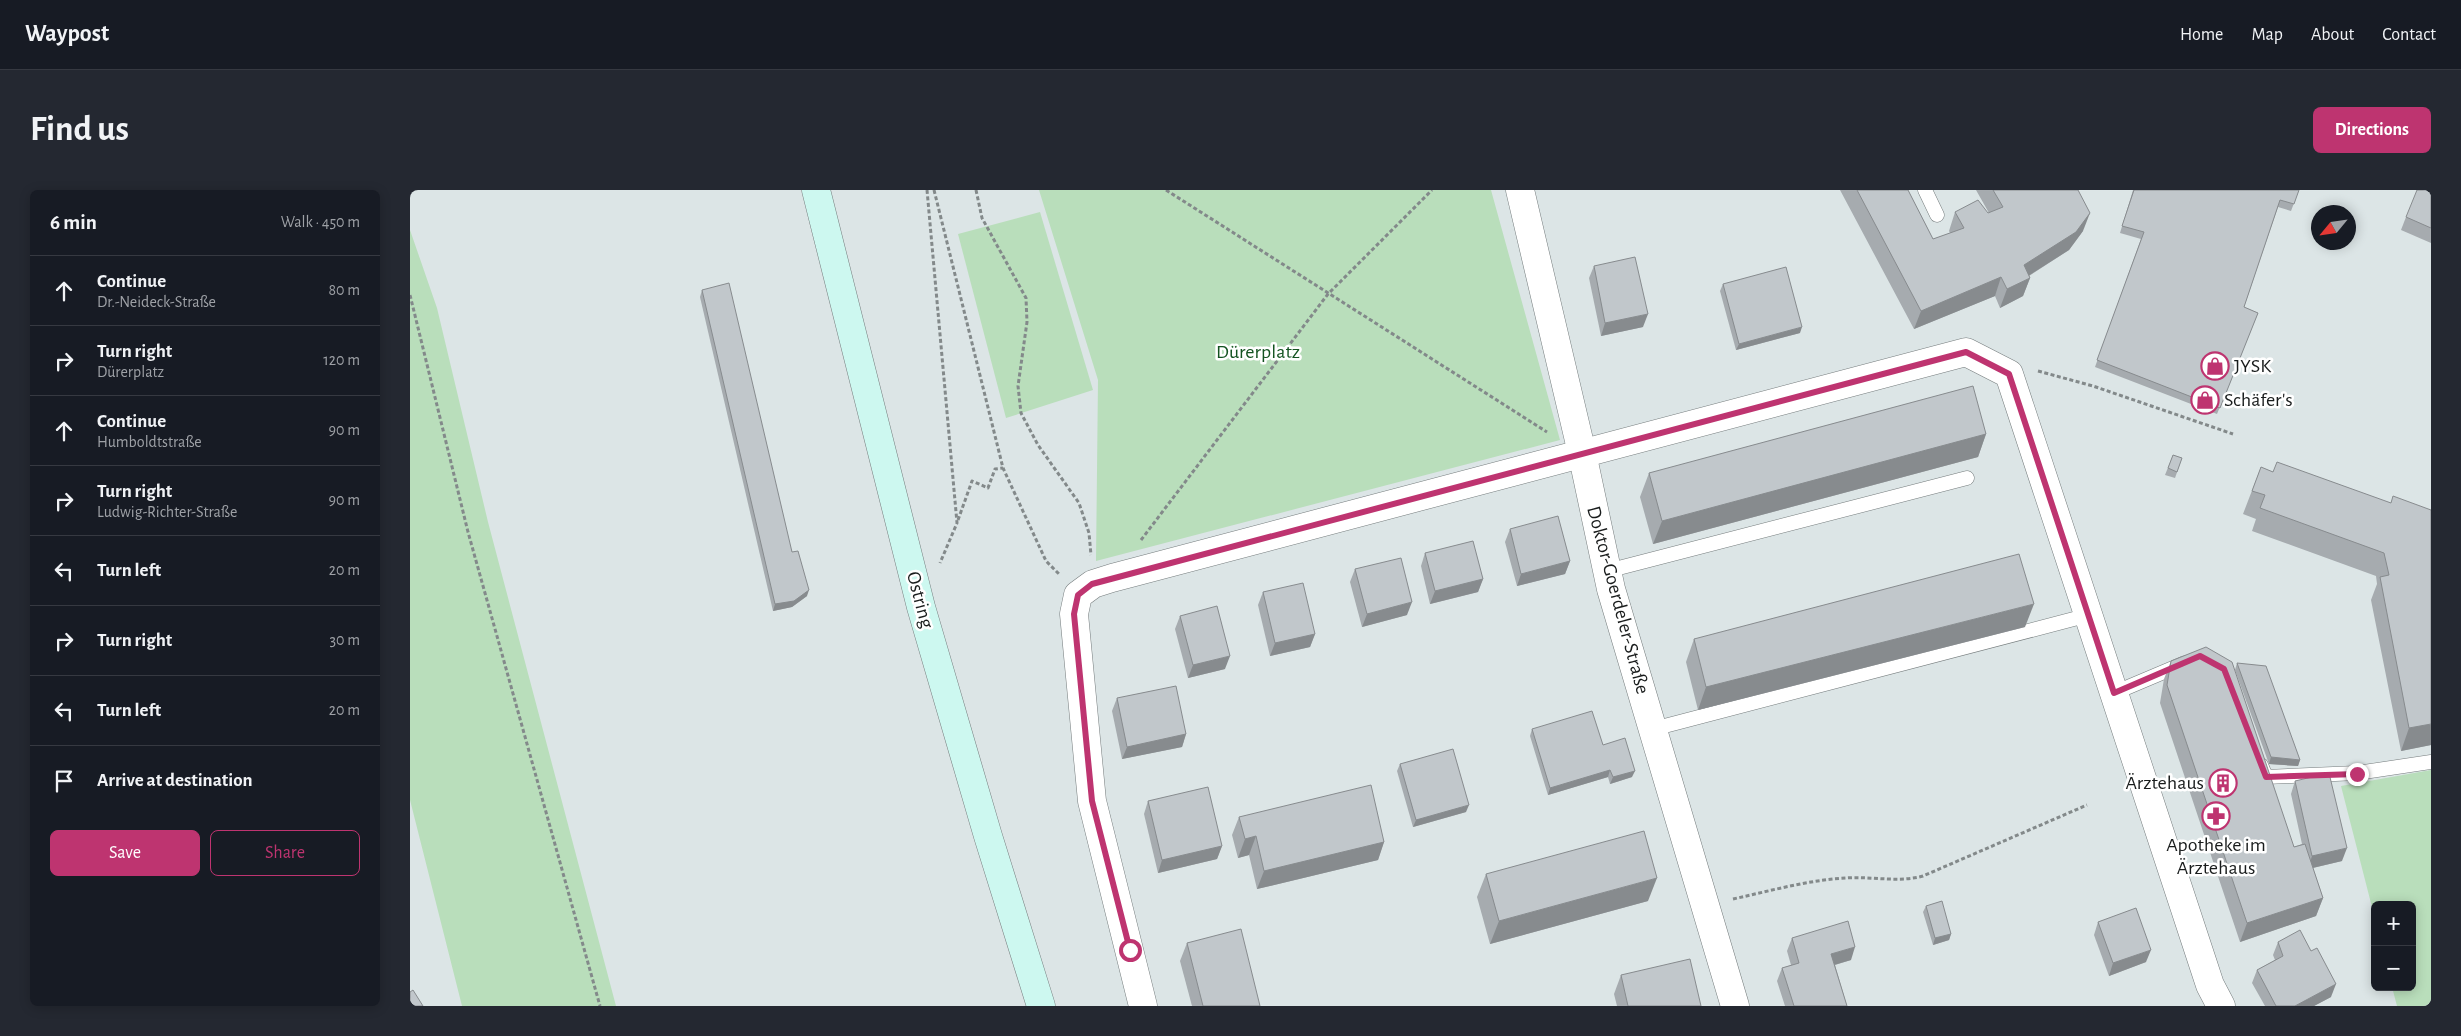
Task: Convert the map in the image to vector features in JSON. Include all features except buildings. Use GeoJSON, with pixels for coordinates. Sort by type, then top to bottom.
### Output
{"type":"FeatureCollection","features":[{"type":"Feature","properties":{"kind":"main road","name":"Ostring"},"geometry":{"type":"LineString","coordinates":[[816,190],[921,607],[985,826],[1041,1006]]}},
{"type":"Feature","properties":{"kind":"street","name":"Doktor-Goerdeler-Straße"},"geometry":{"type":"LineString","coordinates":[[1520,190],[1582,453],[1607,572],[1734,1006]]}},
{"type":"Feature","properties":{"kind":"street"},"geometry":{"type":"LineString","coordinates":[[1143,1006],[1092,801],[1074,614],[1094,586],[1582,453],[1966,352],[2009,374],[2210,985],[2221,1006]]}},
{"type":"Feature","properties":{"kind":"lane"},"geometry":{"type":"LineString","coordinates":[[1925,190],[1936,215]]}},
{"type":"Feature","properties":{"kind":"lane"},"geometry":{"type":"LineString","coordinates":[[1607,572],[1966,478]]}},
{"type":"Feature","properties":{"kind":"lane"},"geometry":{"type":"LineString","coordinates":[[1653,729],[2089,616]]}},
{"type":"Feature","properties":{"kind":"lane"},"geometry":{"type":"LineString","coordinates":[[2114,693],[2200,656]]}},
{"type":"Feature","properties":{"kind":"lane"},"geometry":{"type":"LineString","coordinates":[[2256,750],[2266,777],[2357,774],[2431,762]]}},
{"type":"Feature","properties":{"kind":"path"},"geometry":{"type":"LineString","coordinates":[[927,190],[957,523]]}},
{"type":"Feature","properties":{"kind":"path"},"geometry":{"type":"LineString","coordinates":[[934,190],[1003,468],[1046,561],[1094,586]]}},
{"type":"Feature","properties":{"kind":"path"},"geometry":{"type":"LineString","coordinates":[[976,190],[982,218],[1026,298],[1027,322],[1018,386],[1021,413],[1028,428],[1079,503],[1089,533],[1094,586]]}},
{"type":"Feature","properties":{"kind":"path"},"geometry":{"type":"LineString","coordinates":[[1166,190],[1552,435]]}},
{"type":"Feature","properties":{"kind":"path"},"geometry":{"type":"LineString","coordinates":[[1094,586],[1328,294],[1432,190]]}},
{"type":"Feature","properties":{"kind":"path"},"geometry":{"type":"LineString","coordinates":[[410,295],[468,532],[600,1006]]}},
{"type":"Feature","properties":{"kind":"path"},"geometry":{"type":"LineString","coordinates":[[2055,376],[2093,386],[2233,434]]}},
{"type":"Feature","properties":{"kind":"path"},"geometry":{"type":"LineString","coordinates":[[939,565],[972,481],[988,488],[995,470],[1003,468]]}},
{"type":"Feature","properties":{"kind":"path"},"geometry":{"type":"LineString","coordinates":[[1705,905],[1826,880],[1867,877],[1899,880],[1923,876],[2088,805]]}},
{"type":"Feature","properties":{"kind":"green space","name":"Dürerplatz"},"geometry":{"type":"Polygon","coordinates":[[[1039,190],[1491,190],[1560,440],[1096,561],[1098,380],[1039,190]]]}},
{"type":"Feature","properties":{"kind":"green space"},"geometry":{"type":"Polygon","coordinates":[[[1040,212],[1093,390],[1006,418],[958,234],[1040,212]]]}},
{"type":"Feature","properties":{"kind":"green space"},"geometry":{"type":"Polygon","coordinates":[[[410,230],[437,308],[488,522],[616,1006],[462,1006],[410,800],[410,230]]]}},
{"type":"Feature","properties":{"kind":"green space"},"geometry":{"type":"Polygon","coordinates":[[[2431,770],[2431,1006],[2397,1006],[2393,991],[2416,991],[2416,901],[2371,901],[2371,903],[2341,786],[2431,770]]]}},
{"type":"Feature","properties":{"kind":"place","name":"JYSK"},"geometry":{"type":"Point","coordinates":[2215,366]}},
{"type":"Feature","properties":{"kind":"place","name":"Schäfer's"},"geometry":{"type":"Point","coordinates":[2205,400]}},
{"type":"Feature","properties":{"kind":"place","name":"Ärztehaus"},"geometry":{"type":"Point","coordinates":[2223,783]}},
{"type":"Feature","properties":{"kind":"place","name":"Apotheke im Ärztehaus"},"geometry":{"type":"Point","coordinates":[2216,816]}},
{"type":"Feature","properties":{"kind":"route"},"geometry":{"type":"LineString","coordinates":[[1130,950],[1092,801],[1074,614],[1078,595],[1092,584],[1966,352],[2009,374],[2114,693],[2200,656],[2224,669],[2266,777],[2357,774]]}}]}
